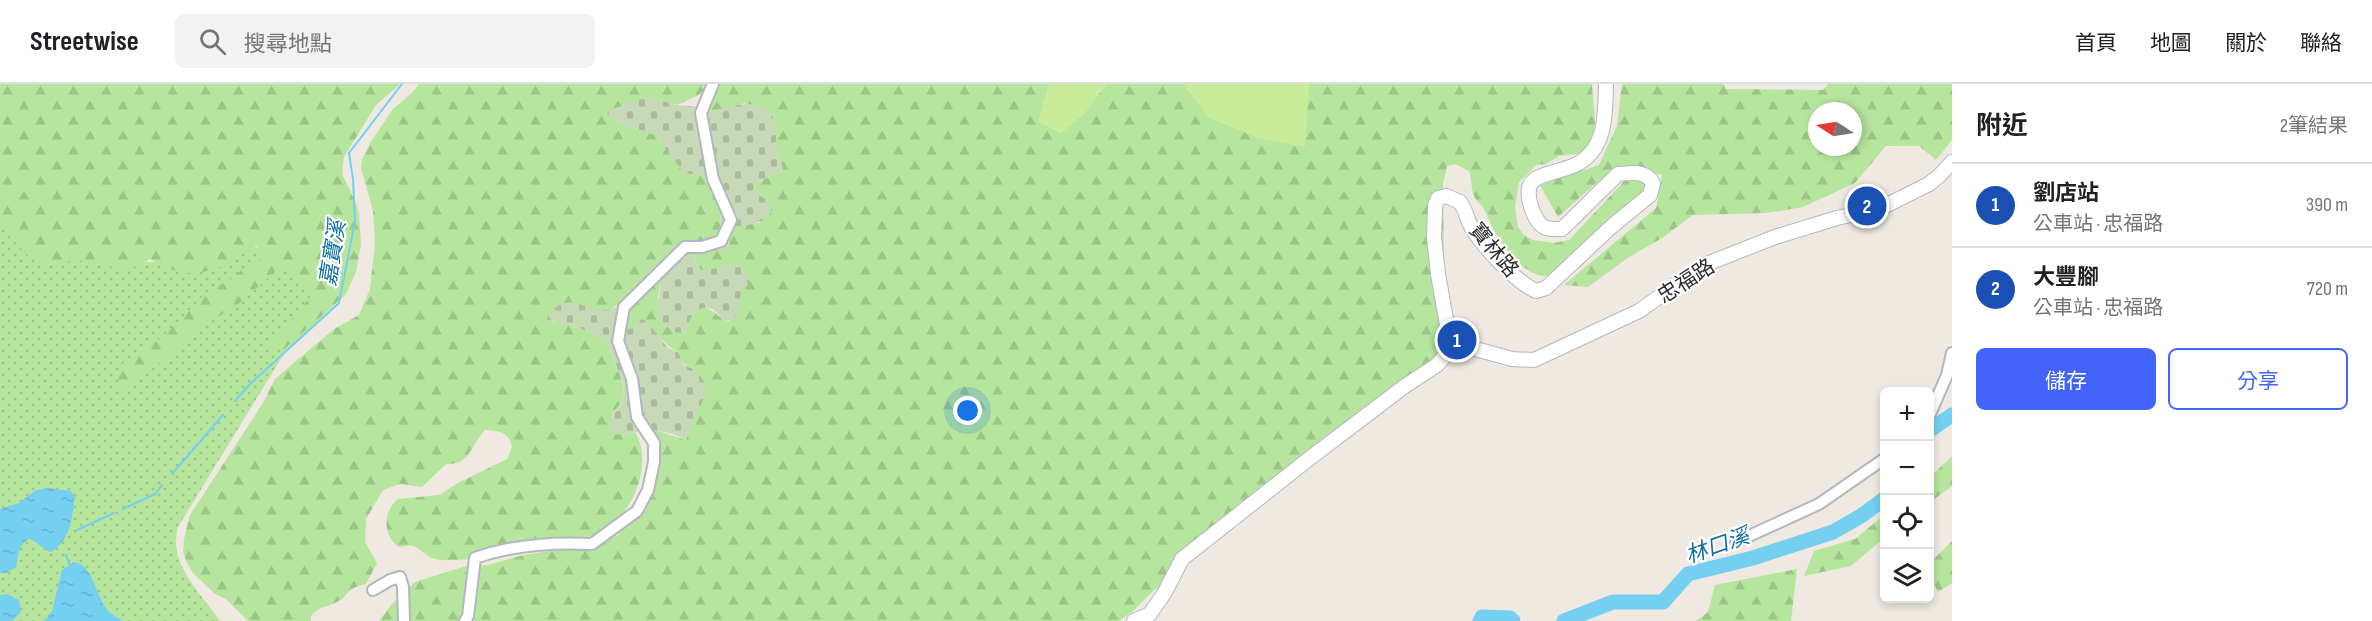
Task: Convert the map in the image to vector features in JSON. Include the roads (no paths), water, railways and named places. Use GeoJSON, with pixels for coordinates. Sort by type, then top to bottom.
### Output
{"type":"FeatureCollection","features":[{"type":"Feature","properties":{"kind":"main road","name":"寶林路"},"geometry":{"type":"LineString","coordinates":[[1450,342],[1434,237],[1435,206],[1441,196],[1452,197],[1460,202],[1472,229],[1481,240],[1516,279],[1536,291],[1546,288],[1653,192],[1652,180],[1644,174],[1617,174],[1562,229],[1553,230],[1540,224],[1527,196],[1528,188],[1533,180],[1579,163],[1599,142],[1607,111],[1606,84]]}},
{"type":"Feature","properties":{"kind":"main road","name":"忠福路"},"geometry":{"type":"LineString","coordinates":[[1450,342],[1524,362],[1534,360],[1639,311],[1704,265],[1775,237],[1846,215],[1881,208],[1929,184],[1952,163]]}},
{"type":"Feature","properties":{"kind":"main road"},"geometry":{"type":"LineString","coordinates":[[1134,621],[1150,614],[1165,592],[1182,559],[1310,458],[1437,365],[1445,356],[1450,342]]}},
{"type":"Feature","properties":{"kind":"street"},"geometry":{"type":"LineString","coordinates":[[465,621],[468,616],[475,558],[492,552],[558,542],[592,544],[637,511],[648,490],[654,462],[654,443],[637,417],[632,379],[618,341],[624,307],[685,247],[702,247],[721,242],[730,220],[713,179],[701,113],[713,84]]}},
{"type":"Feature","properties":{"kind":"street"},"geometry":{"type":"LineString","coordinates":[[1934,403],[1947,375],[1952,353]]}},
{"type":"Feature","properties":{"kind":"street"},"geometry":{"type":"LineString","coordinates":[[1736,542],[1819,504],[1880,462]]}},
{"type":"Feature","properties":{"kind":"street"},"geometry":{"type":"LineString","coordinates":[[374,590],[400,577],[404,621]]}},
{"type":"Feature","properties":{"kind":"water"},"geometry":{"type":"Polygon","coordinates":[[[50,488],[71,491],[75,497],[69,528],[62,542],[51,552],[28,539],[20,547],[16,567],[6,573],[0,573],[0,509],[19,503],[36,490],[50,488]]]}},
{"type":"Feature","properties":{"kind":"water"},"geometry":{"type":"Polygon","coordinates":[[[74,562],[86,569],[105,607],[123,621],[44,621],[52,611],[62,570],[74,562]]]}},
{"type":"Feature","properties":{"kind":"water"},"geometry":{"type":"Polygon","coordinates":[[[7,594],[19,600],[21,612],[12,621],[0,621],[0,595],[7,594]]]}},
{"type":"Feature","properties":{"kind":"waterway","name":"嘉寶溪"},"geometry":{"type":"LineString","coordinates":[[235,401],[249,385],[339,303],[355,221],[349,153],[402,84]]}},
{"type":"Feature","properties":{"kind":"waterway","name":"嘉寶溪"},"geometry":{"type":"LineString","coordinates":[[172,474],[223,415]]}},
{"type":"Feature","properties":{"kind":"waterway","name":"林口溪"},"geometry":{"type":"LineString","coordinates":[[1934,427],[1952,415]]}},
{"type":"Feature","properties":{"kind":"waterway","name":"嘉寶溪"},"geometry":{"type":"LineString","coordinates":[[123,509],[155,494],[162,485]]}},
{"type":"Feature","properties":{"kind":"waterway","name":"林口溪"},"geometry":{"type":"LineString","coordinates":[[1564,621],[1613,602],[1663,602],[1688,574],[1753,558],[1833,532],[1880,502]]}},
{"type":"Feature","properties":{"kind":"waterway","name":"嘉寶溪"},"geometry":{"type":"LineString","coordinates":[[77,530],[114,513]]}},
{"type":"Feature","properties":{"kind":"waterway","name":"嘉寶溪"},"geometry":{"type":"LineString","coordinates":[[66,555],[70,566]]}},
{"type":"Feature","properties":{"kind":"waterway","name":"林口溪"},"geometry":{"type":"LineString","coordinates":[[1480,621],[1482,617],[1510,618],[1513,621]]}},
{"type":"Feature","properties":{"kind":"place","name":"大豐腳"},"geometry":{"type":"Point","coordinates":[1867,206]}},
{"type":"Feature","properties":{"kind":"place","name":"劉店站"},"geometry":{"type":"Point","coordinates":[1457,340]}}]}
